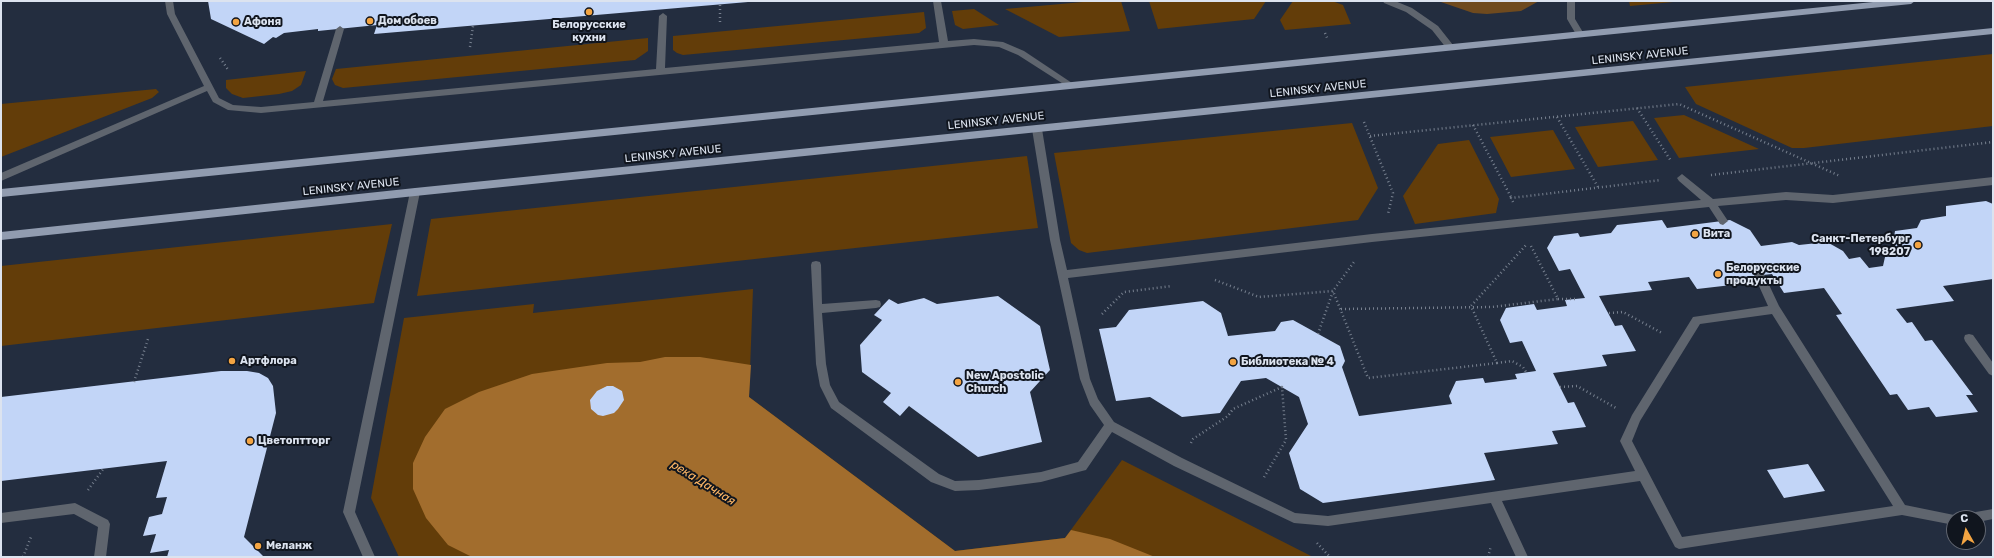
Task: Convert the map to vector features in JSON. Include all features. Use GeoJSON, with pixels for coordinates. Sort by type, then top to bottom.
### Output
{"type":"FeatureCollection","features":[{"type":"Feature","properties":{"kind":"main road"},"geometry":{"type":"LineString","coordinates":[[1,193],[1911,1]]}},
{"type":"Feature","properties":{"kind":"main road","name":"LENINSKY AVENUE"},"geometry":{"type":"LineString","coordinates":[[1,236],[415,192],[1993,31]]}},
{"type":"Feature","properties":{"kind":"street"},"geometry":{"type":"LineString","coordinates":[[168,1],[171,14],[216,100],[231,108],[261,110],[974,42],[1000,44],[1021,53],[1071,85]]}},
{"type":"Feature","properties":{"kind":"street"},"geometry":{"type":"LineString","coordinates":[[937,1],[944,44]]}},
{"type":"Feature","properties":{"kind":"street"},"geometry":{"type":"LineString","coordinates":[[1387,1],[1409,10],[1435,28],[1450,47]]}},
{"type":"Feature","properties":{"kind":"street"},"geometry":{"type":"LineString","coordinates":[[1571,1],[1571,18],[1580,34]]}},
{"type":"Feature","properties":{"kind":"street"},"geometry":{"type":"LineString","coordinates":[[660,72],[663,16]]}},
{"type":"Feature","properties":{"kind":"street"},"geometry":{"type":"LineString","coordinates":[[317,105],[340,29]]}},
{"type":"Feature","properties":{"kind":"street"},"geometry":{"type":"LineString","coordinates":[[1,177],[209,87]]}},
{"type":"Feature","properties":{"kind":"street"},"geometry":{"type":"LineString","coordinates":[[1036,129],[1063,276],[1085,379],[1094,402],[1110,424],[1178,462],[1294,518],[1328,521],[1643,475]]}},
{"type":"Feature","properties":{"kind":"street"},"geometry":{"type":"LineString","coordinates":[[1682,178],[1711,203],[1723,221]]}},
{"type":"Feature","properties":{"kind":"street"},"geometry":{"type":"LineString","coordinates":[[1063,276],[1372,238],[1711,203],[1786,196],[1833,199],[1993,181]]}},
{"type":"Feature","properties":{"kind":"street"},"geometry":{"type":"LineString","coordinates":[[369,557],[349,512],[415,192]]}},
{"type":"Feature","properties":{"kind":"street"},"geometry":{"type":"LineString","coordinates":[[816,265],[817,309],[821,364],[825,386],[835,405],[935,478],[955,486],[979,485],[1041,477],[1082,466],[1110,424]]}},
{"type":"Feature","properties":{"kind":"street"},"geometry":{"type":"LineString","coordinates":[[1758,276],[1775,309],[1902,510]]}},
{"type":"Feature","properties":{"kind":"street"},"geometry":{"type":"LineString","coordinates":[[817,309],[876,304]]}},
{"type":"Feature","properties":{"kind":"street"},"geometry":{"type":"LineString","coordinates":[[1775,309],[1697,320],[1636,418],[1626,441],[1679,543],[1902,510],[1946,518]]}},
{"type":"Feature","properties":{"kind":"street"},"geometry":{"type":"LineString","coordinates":[[1968,338],[1993,371]]}},
{"type":"Feature","properties":{"kind":"street"},"geometry":{"type":"LineString","coordinates":[[1494,497],[1522,557]]}},
{"type":"Feature","properties":{"kind":"street"},"geometry":{"type":"LineString","coordinates":[[1,518],[74,508],[104,524],[100,557]]}},
{"type":"Feature","properties":{"kind":"path"},"geometry":{"type":"LineString","coordinates":[[720,5],[720,24]]}},
{"type":"Feature","properties":{"kind":"path"},"geometry":{"type":"LineString","coordinates":[[470,47],[473,26]]}},
{"type":"Feature","properties":{"kind":"path"},"geometry":{"type":"LineString","coordinates":[[1364,122],[1370,136],[1679,104],[1847,179]]}},
{"type":"Feature","properties":{"kind":"path"},"geometry":{"type":"LineString","coordinates":[[1637,108],[1682,178]]}},
{"type":"Feature","properties":{"kind":"path"},"geometry":{"type":"LineString","coordinates":[[1556,117],[1598,187]]}},
{"type":"Feature","properties":{"kind":"path"},"geometry":{"type":"LineString","coordinates":[[1473,126],[1517,210],[1520,223]]}},
{"type":"Feature","properties":{"kind":"path"},"geometry":{"type":"LineString","coordinates":[[1511,198],[1993,142]]}},
{"type":"Feature","properties":{"kind":"path"},"geometry":{"type":"LineString","coordinates":[[1471,306],[1529,242],[1558,299]]}},
{"type":"Feature","properties":{"kind":"path"},"geometry":{"type":"LineString","coordinates":[[1209,281],[1216,280],[1258,297],[1333,290],[1368,378],[1512,361],[1524,367],[1526,372]]}},
{"type":"Feature","properties":{"kind":"path"},"geometry":{"type":"LineString","coordinates":[[1102,314],[1124,292],[1180,285]]}},
{"type":"Feature","properties":{"kind":"path"},"geometry":{"type":"LineString","coordinates":[[1341,310],[1471,306],[1492,307],[1558,299],[1575,299]]}},
{"type":"Feature","properties":{"kind":"path"},"geometry":{"type":"LineString","coordinates":[[1471,306],[1497,363]]}},
{"type":"Feature","properties":{"kind":"path"},"geometry":{"type":"LineString","coordinates":[[1609,313],[1623,312],[1682,344]]}},
{"type":"Feature","properties":{"kind":"path"},"geometry":{"type":"LineString","coordinates":[[134,382],[148,339]]}},
{"type":"Feature","properties":{"kind":"path"},"geometry":{"type":"LineString","coordinates":[[1560,387],[1577,386],[1636,418]]}},
{"type":"Feature","properties":{"kind":"path"},"geometry":{"type":"LineString","coordinates":[[1178,462],[1193,439],[1228,416],[1234,409],[1282,387],[1286,440],[1251,498]]}},
{"type":"Feature","properties":{"kind":"path"},"geometry":{"type":"LineString","coordinates":[[74,508],[104,468]]}},
{"type":"Feature","properties":{"kind":"shaded area"},"geometry":{"type":"Polygon","coordinates":[[[1094,1],[1121,1],[1130,31],[1059,37],[1005,9],[1094,1]]]}},
{"type":"Feature","properties":{"kind":"shaded area"},"geometry":{"type":"Polygon","coordinates":[[[1149,1],[1266,1],[1254,19],[1158,29],[1149,1]]]}},
{"type":"Feature","properties":{"kind":"shaded area"},"geometry":{"type":"Polygon","coordinates":[[[1293,1],[1332,1],[1343,5],[1351,24],[1285,30],[1280,20],[1293,1]]]}},
{"type":"Feature","properties":{"kind":"shaded area"},"geometry":{"type":"Polygon","coordinates":[[[1438,1],[1539,1],[1521,11],[1487,14],[1473,13],[1438,1]]]}},
{"type":"Feature","properties":{"kind":"shaded area"},"geometry":{"type":"Polygon","coordinates":[[[1629,1],[1684,1],[1630,6],[1629,1]]]}},
{"type":"Feature","properties":{"kind":"shaded area"},"geometry":{"type":"Polygon","coordinates":[[[974,9],[999,25],[963,29],[955,25],[952,11],[974,9]]]}},
{"type":"Feature","properties":{"kind":"shaded area"},"geometry":{"type":"Polygon","coordinates":[[[924,12],[926,28],[919,33],[683,55],[673,50],[673,36],[924,12]]]}},
{"type":"Feature","properties":{"kind":"shaded area"},"geometry":{"type":"Polygon","coordinates":[[[648,38],[648,51],[635,60],[343,88],[335,85],[332,79],[336,69],[648,38]]]}},
{"type":"Feature","properties":{"kind":"shaded area"},"geometry":{"type":"Polygon","coordinates":[[[1993,54],[1993,126],[1804,148],[1792,148],[1696,104],[1685,87],[1993,54]]]}},
{"type":"Feature","properties":{"kind":"shaded area"},"geometry":{"type":"Polygon","coordinates":[[[306,71],[301,85],[292,91],[279,94],[243,98],[232,94],[226,88],[226,80],[306,71]]]}},
{"type":"Feature","properties":{"kind":"shaded area"},"geometry":{"type":"Polygon","coordinates":[[[156,89],[159,92],[152,98],[1,157],[1,104],[156,89]]]}},
{"type":"Feature","properties":{"kind":"shaded area"},"geometry":{"type":"Polygon","coordinates":[[[1684,115],[1759,149],[1679,158],[1654,118],[1684,115]]]}},
{"type":"Feature","properties":{"kind":"shaded area"},"geometry":{"type":"Polygon","coordinates":[[[1633,121],[1658,160],[1598,167],[1575,127],[1633,121]]]}},
{"type":"Feature","properties":{"kind":"shaded area"},"geometry":{"type":"Polygon","coordinates":[[[1352,123],[1378,188],[1358,220],[1087,253],[1079,250],[1071,243],[1054,153],[1352,123]]]}},
{"type":"Feature","properties":{"kind":"shaded area"},"geometry":{"type":"Polygon","coordinates":[[[1553,130],[1575,169],[1511,177],[1490,137],[1553,130]]]}},
{"type":"Feature","properties":{"kind":"shaded area"},"geometry":{"type":"Polygon","coordinates":[[[1469,140],[1499,199],[1496,213],[1415,224],[1403,196],[1438,144],[1469,140]]]}},
{"type":"Feature","properties":{"kind":"shaded area"},"geometry":{"type":"Polygon","coordinates":[[[1027,156],[1038,228],[417,296],[431,219],[1027,156]]]}},
{"type":"Feature","properties":{"kind":"shaded area"},"geometry":{"type":"Polygon","coordinates":[[[392,224],[374,303],[1,346],[1,266],[392,224]]]}},
{"type":"Feature","properties":{"kind":"shaded area"},"geometry":{"type":"Polygon","coordinates":[[[753,289],[749,397],[955,551],[1065,538],[1122,460],[1313,557],[399,557],[371,498],[404,318],[534,304],[533,313],[753,289]]]}},
{"type":"Feature","properties":{"kind":"water","name":"река Дачная"},"geometry":{"type":"Polygon","coordinates":[[[665,357],[700,357],[751,365],[749,397],[955,551],[1065,538],[1071,530],[1110,539],[1155,557],[472,557],[448,545],[426,518],[413,489],[413,463],[425,437],[445,409],[479,392],[532,374],[607,363],[640,362],[665,357]]]}},
{"type":"Feature","properties":{"kind":"building"},"geometry":{"type":"Polygon","coordinates":[[[208,1],[748,2],[374,34],[377,25],[318,31],[318,29],[284,33],[276,38],[273,37],[264,44],[211,19],[208,1]]]}},
{"type":"Feature","properties":{"kind":"building"},"geometry":{"type":"Polygon","coordinates":[[[1986,201],[1993,204],[1993,279],[1943,286],[1954,301],[1896,309],[1907,323],[1912,322],[1925,341],[1932,340],[1973,395],[1966,395],[1978,412],[1936,417],[1929,407],[1908,410],[1897,394],[1890,395],[1836,315],[1842,314],[1824,288],[1784,293],[1772,274],[1745,277],[1749,283],[1697,289],[1689,277],[1648,282],[1652,290],[1599,296],[1615,326],[1622,325],[1636,351],[1602,355],[1607,366],[1553,373],[1568,403],[1574,402],[1586,427],[1552,431],[1558,444],[1484,453],[1495,480],[1323,503],[1300,489],[1289,453],[1308,424],[1299,397],[1266,378],[1241,381],[1220,413],[1182,417],[1150,397],[1116,401],[1099,329],[1116,327],[1129,310],[1203,301],[1221,313],[1228,336],[1275,331],[1281,322],[1293,320],[1340,346],[1345,361],[1342,367],[1359,416],[1452,404],[1449,396],[1456,381],[1483,378],[1485,383],[1517,379],[1515,374],[1536,371],[1522,341],[1510,343],[1500,320],[1506,308],[1534,304],[1537,310],[1567,306],[1565,300],[1585,298],[1570,269],[1559,271],[1547,248],[1554,236],[1578,233],[1580,237],[1611,233],[1617,225],[1662,220],[1667,228],[1730,220],[1750,230],[1761,246],[1792,242],[1799,245],[1827,242],[1843,251],[1849,259],[1860,257],[1869,268],[1883,266],[1885,257],[1903,255],[1893,243],[1895,231],[1917,228],[1921,220],[1946,216],[1946,206],[1986,201]]]}},
{"type":"Feature","properties":{"kind":"building","name":"New Apostolic Church"},"geometry":{"type":"Polygon","coordinates":[[[998,296],[1040,326],[1050,370],[1030,392],[1042,442],[978,457],[909,406],[900,416],[883,402],[891,393],[862,372],[860,345],[882,320],[874,315],[889,299],[898,304],[924,298],[937,304],[998,296]]]}},
{"type":"Feature","properties":{"kind":"building"},"geometry":{"type":"Polygon","coordinates":[[[221,371],[247,371],[259,373],[268,378],[273,386],[276,413],[244,537],[264,557],[167,557],[169,550],[150,553],[156,534],[143,536],[149,517],[162,514],[167,497],[156,498],[167,461],[1,481],[1,397],[221,371]]]}},
{"type":"Feature","properties":{"kind":"building"},"geometry":{"type":"Polygon","coordinates":[[[607,386],[613,386],[622,391],[624,400],[614,413],[603,416],[598,415],[591,409],[590,400],[597,391],[607,386]]]}},
{"type":"Feature","properties":{"kind":"building"},"geometry":{"type":"Polygon","coordinates":[[[1808,464],[1825,491],[1784,498],[1767,470],[1808,464]]]}},
{"type":"Feature","properties":{"kind":"place","name":"Белорусские кухни"},"geometry":{"type":"Point","coordinates":[589,12]}},
{"type":"Feature","properties":{"kind":"place","name":"Дом обоев"},"geometry":{"type":"Point","coordinates":[370,21]}},
{"type":"Feature","properties":{"kind":"place","name":"Афоня"},"geometry":{"type":"Point","coordinates":[236,22]}},
{"type":"Feature","properties":{"kind":"place","name":"Вита"},"geometry":{"type":"Point","coordinates":[1695,234]}},
{"type":"Feature","properties":{"kind":"place","name":"Санкт-Петербург 198207"},"geometry":{"type":"Point","coordinates":[1918,245]}},
{"type":"Feature","properties":{"kind":"place","name":"Белорусские продукты"},"geometry":{"type":"Point","coordinates":[1718,274]}},
{"type":"Feature","properties":{"kind":"place","name":"Артфлора"},"geometry":{"type":"Point","coordinates":[232,361]}},
{"type":"Feature","properties":{"kind":"place","name":"Библиотека № 4"},"geometry":{"type":"Point","coordinates":[1233,362]}},
{"type":"Feature","properties":{"kind":"place","name":"New Apostolic Church"},"geometry":{"type":"Point","coordinates":[958,382]}},
{"type":"Feature","properties":{"kind":"place","name":"Цветоптторг"},"geometry":{"type":"Point","coordinates":[250,441]}},
{"type":"Feature","properties":{"kind":"place","name":"Меланж"},"geometry":{"type":"Point","coordinates":[258,546]}}]}
